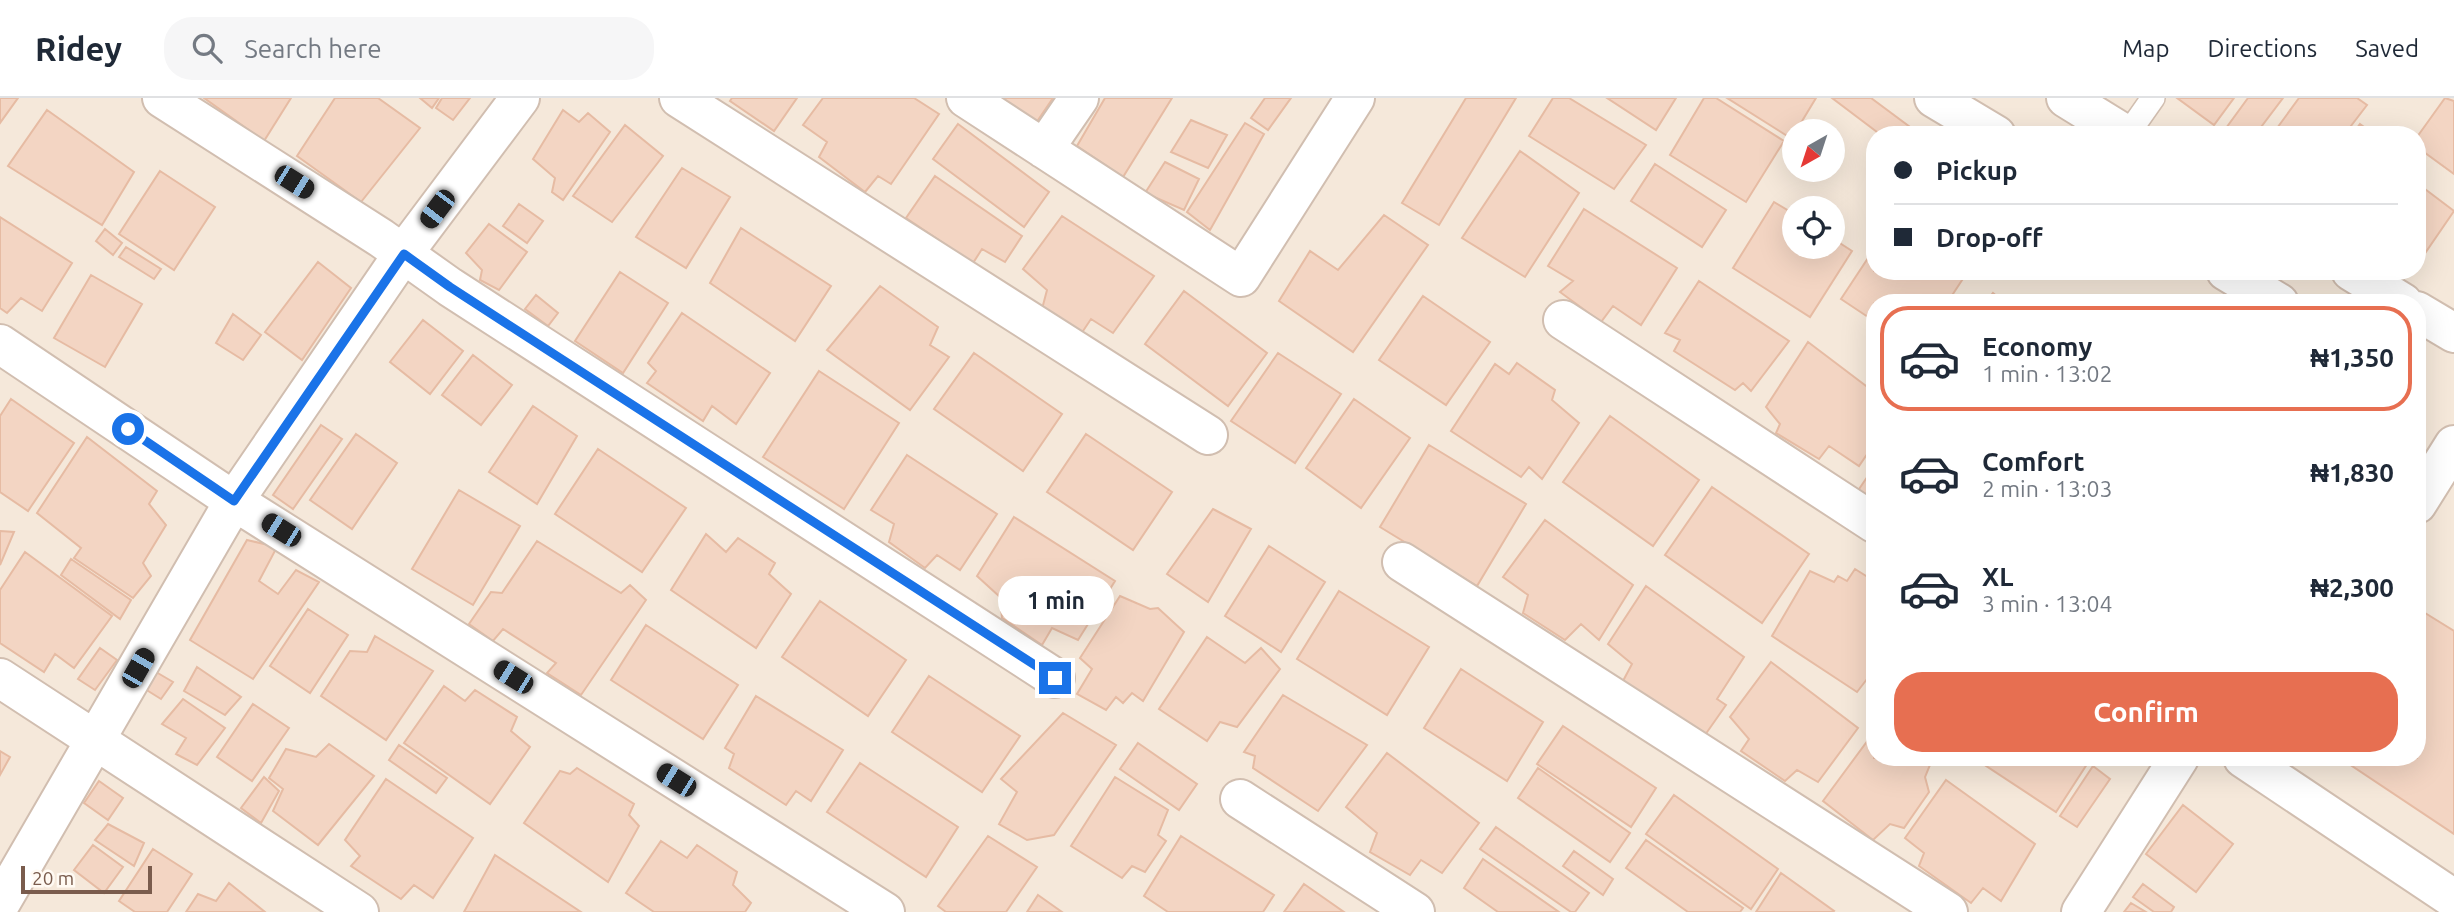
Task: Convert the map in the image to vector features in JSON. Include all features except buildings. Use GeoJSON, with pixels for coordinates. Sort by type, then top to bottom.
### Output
{"type":"FeatureCollection","features":[{"type":"Feature","properties":{"kind":"street"},"geometry":{"type":"LineString","coordinates":[[162,98],[1055,678]]}},
{"type":"Feature","properties":{"kind":"street"},"geometry":{"type":"LineString","coordinates":[[0,904],[234,501],[404,254],[520,98]]}},
{"type":"Feature","properties":{"kind":"street"},"geometry":{"type":"LineString","coordinates":[[679,98],[1208,435]]}},
{"type":"Feature","properties":{"kind":"street"},"geometry":{"type":"LineString","coordinates":[[966,98],[1241,277],[1355,98]]}},
{"type":"Feature","properties":{"kind":"street"},"geometry":{"type":"LineString","coordinates":[[1044,149],[1079,98]]}},
{"type":"Feature","properties":{"kind":"street"},"geometry":{"type":"LineString","coordinates":[[1934,98],[1981,126]]}},
{"type":"Feature","properties":{"kind":"street"},"geometry":{"type":"LineString","coordinates":[[2066,98],[2111,126]]}},
{"type":"Feature","properties":{"kind":"street"},"geometry":{"type":"LineString","coordinates":[[2241,280],[2263,294]]}},
{"type":"Feature","properties":{"kind":"street"},"geometry":{"type":"LineString","coordinates":[[2366,280],[2388,294]]}},
{"type":"Feature","properties":{"kind":"street"},"geometry":{"type":"LineString","coordinates":[[2426,316],[2454,333]]}},
{"type":"Feature","properties":{"kind":"street"},"geometry":{"type":"LineString","coordinates":[[1563,320],[1866,518]]}},
{"type":"Feature","properties":{"kind":"street"},"geometry":{"type":"LineString","coordinates":[[0,344],[234,501],[885,912]]}},
{"type":"Feature","properties":{"kind":"street"},"geometry":{"type":"LineString","coordinates":[[2426,490],[2454,445]]}},
{"type":"Feature","properties":{"kind":"street"},"geometry":{"type":"LineString","coordinates":[[1402,562],[1948,912]]}},
{"type":"Feature","properties":{"kind":"street"},"geometry":{"type":"LineString","coordinates":[[0,678],[359,912]]}},
{"type":"Feature","properties":{"kind":"street"},"geometry":{"type":"LineString","coordinates":[[2081,912],[2174,766]]}},
{"type":"Feature","properties":{"kind":"street"},"geometry":{"type":"LineString","coordinates":[[2260,766],[2454,900]]}},
{"type":"Feature","properties":{"kind":"street"},"geometry":{"type":"LineString","coordinates":[[1240,799],[1415,912]]}},
{"type":"Feature","properties":{"kind":"lane"},"geometry":{"type":"LineString","coordinates":[[2133,126],[2153,98]]}},
{"type":"Feature","properties":{"kind":"shaded area"},"geometry":{"type":"Polygon","coordinates":[[[0,98],[2454,98],[2454,912],[0,912],[0,98]]]}},
{"type":"Feature","properties":{"kind":"route"},"geometry":{"type":"LineString","coordinates":[[128,429],[234,501],[404,254],[450,287],[1055,678]]}}]}
